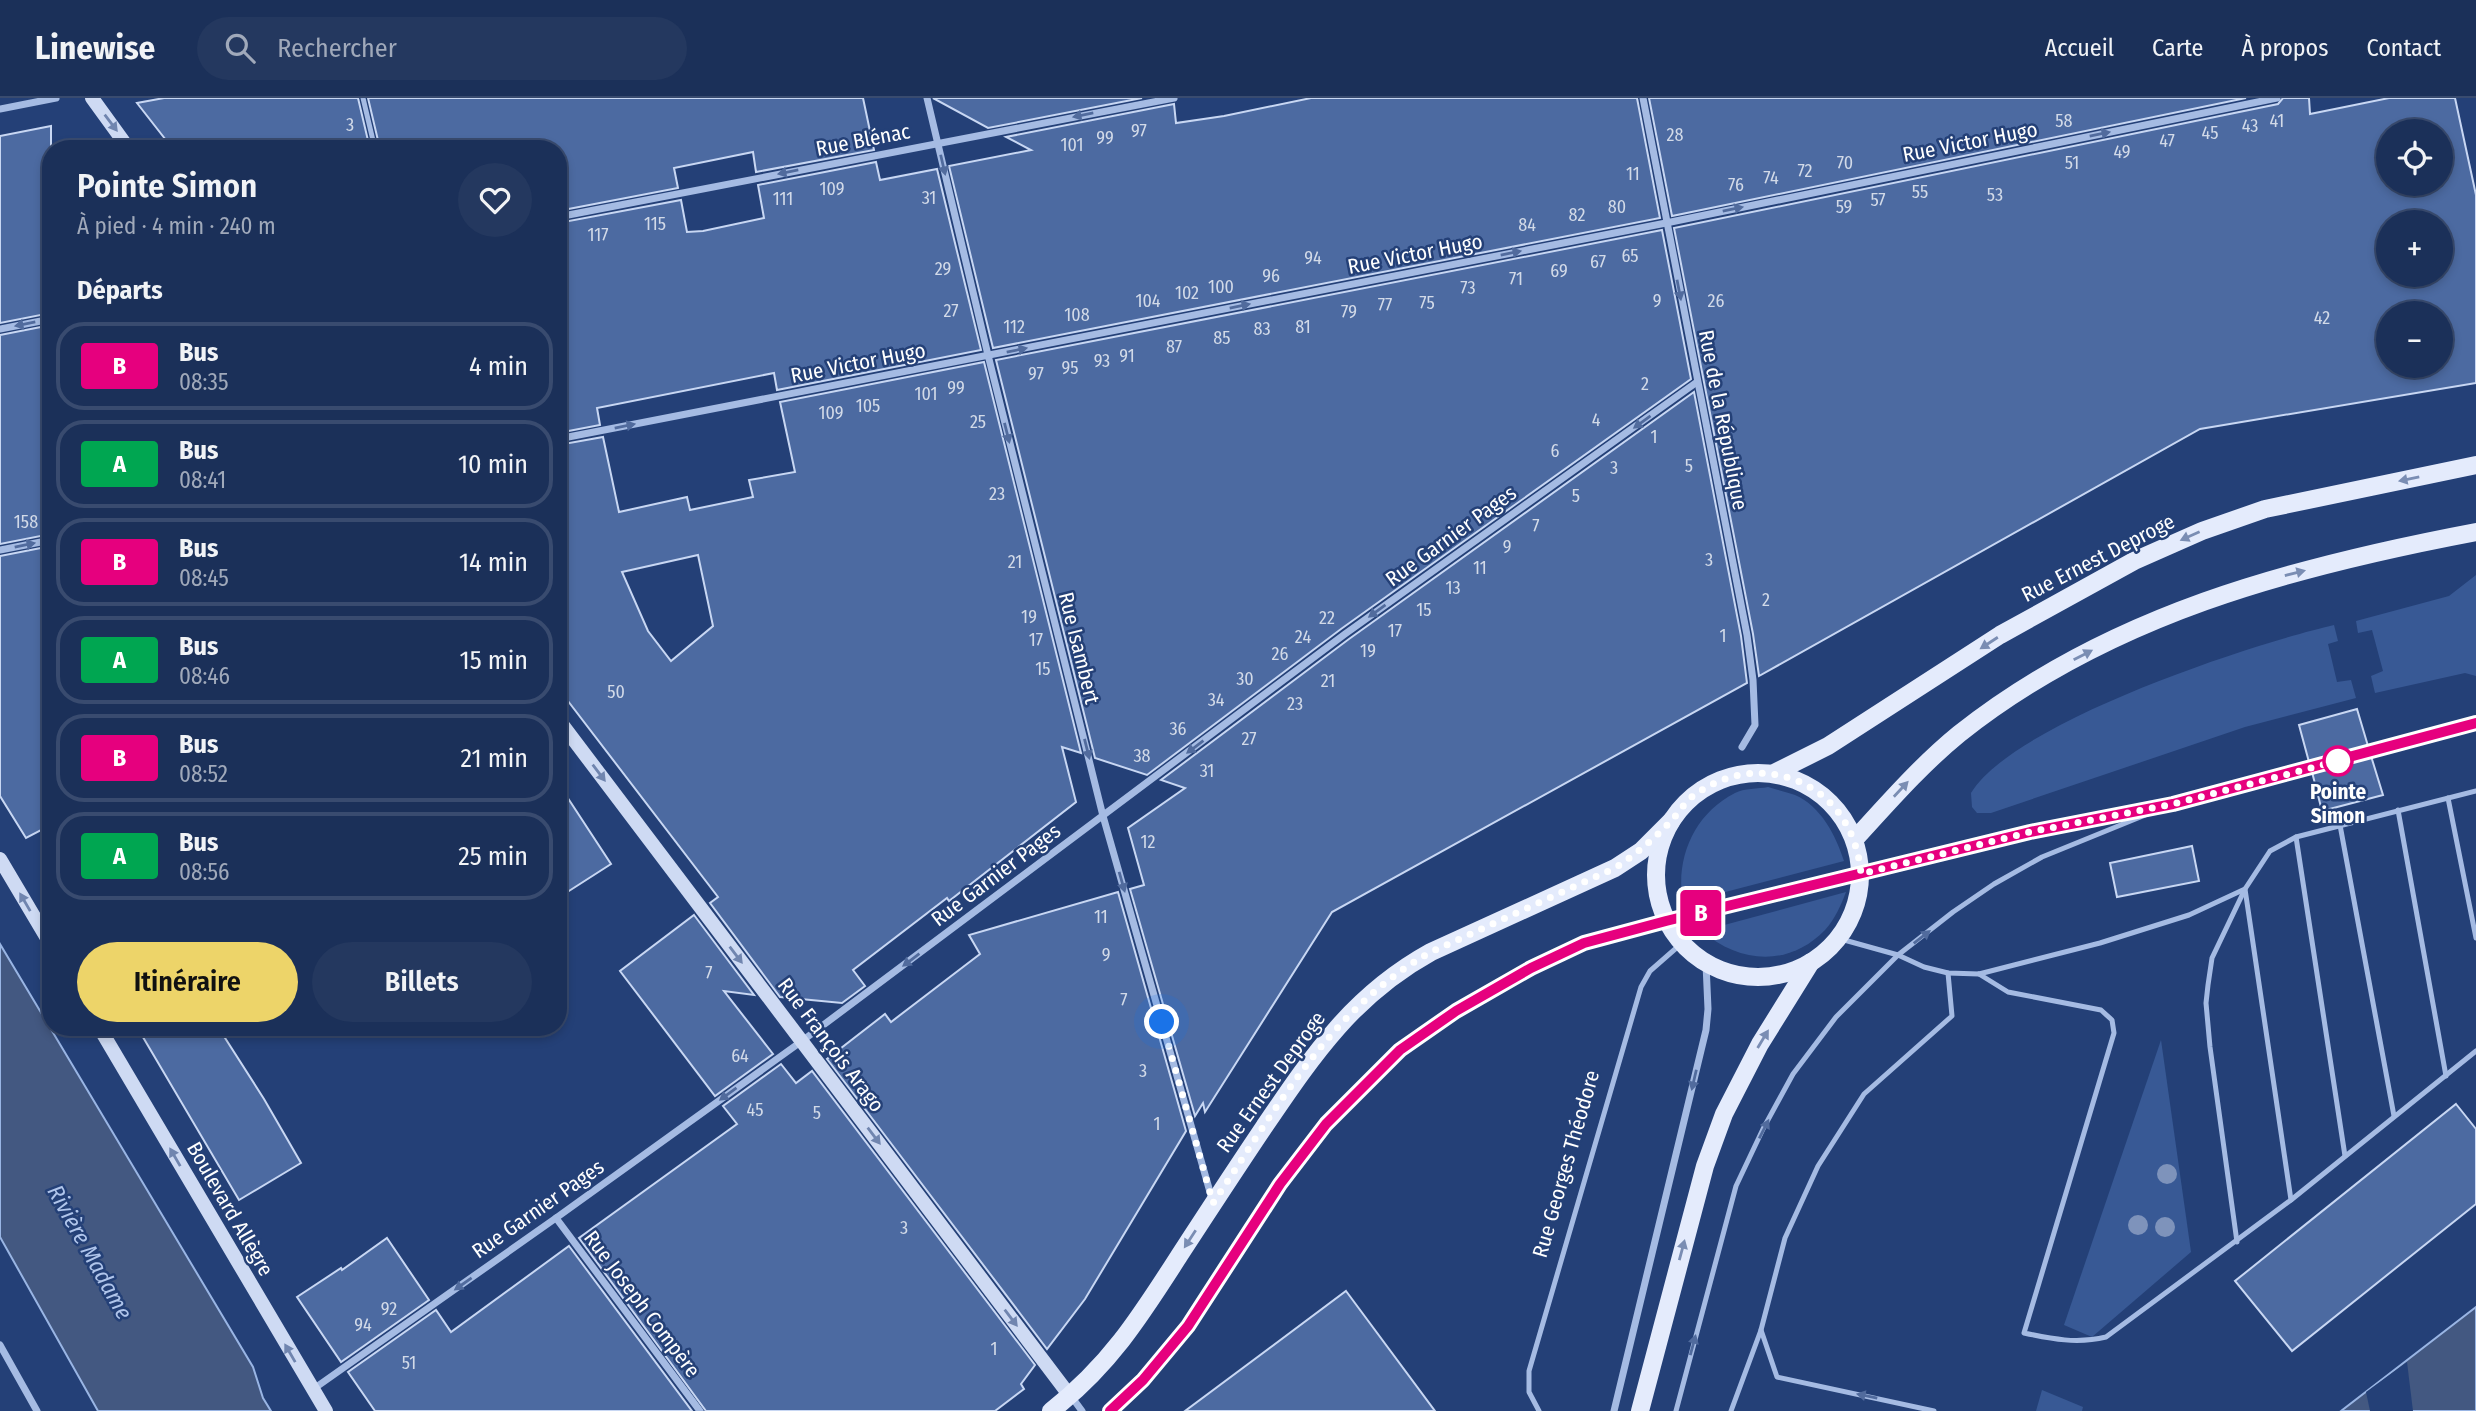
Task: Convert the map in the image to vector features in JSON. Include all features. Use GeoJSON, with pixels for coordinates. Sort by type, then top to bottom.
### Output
{"type":"FeatureCollection","features":[{"type":"Feature","properties":{"kind":"main road"},"geometry":{"type":"LineString","coordinates":[[92,98],[123,140]]}},
{"type":"Feature","properties":{"kind":"main road","name":"Rue Ernest Deproge"},"geometry":{"type":"LineString","coordinates":[[1051,1411],[1112,1354],[1135,1325],[1213,1203],[1321,1045],[1363,1000],[1412,963],[1615,868],[1641,851],[1691,797],[1716,782],[1744,773],[1774,773],[1828,746],[2000,635],[2134,561],[2202,531],[2265,509],[2476,465]]}},
{"type":"Feature","properties":{"kind":"main road"},"geometry":{"type":"LineString","coordinates":[[1855,839],[1908,782],[1957,736],[2029,686],[2117,637],[2200,602],[2257,582],[2476,532]]}},
{"type":"Feature","properties":{"kind":"main road","name":"Rue François Arago"},"geometry":{"type":"LineString","coordinates":[[567,731],[1070,1396]]}},
{"type":"Feature","properties":{"kind":"main road"},"geometry":{"type":"LineString","coordinates":[[1640,1411],[1705,1166],[1724,1114],[1760,1044],[1811,962],[1838,938],[1855,908],[1861,874],[1859,857],[1855,839],[1842,815],[1823,796],[1800,781],[1774,773]]}},
{"type":"Feature","properties":{"kind":"main road"},"geometry":{"type":"LineString","coordinates":[[1672,820],[1658,852],[1656,888],[1666,921],[1682,943],[1706,964],[1728,972],[1756,977],[1785,973],[1811,962]]}},
{"type":"Feature","properties":{"kind":"main road"},"geometry":{"type":"LineString","coordinates":[[0,859],[42,930]]}},
{"type":"Feature","properties":{"kind":"main road","name":"Boulevard Allègre"},"geometry":{"type":"LineString","coordinates":[[104,1036],[326,1411]]}},
{"type":"Feature","properties":{"kind":"street"},"geometry":{"type":"LineString","coordinates":[[0,109],[56,98]]}},
{"type":"Feature","properties":{"kind":"street","name":"Rue Isambert"},"geometry":{"type":"LineString","coordinates":[[927,98],[1103,816],[1213,1203]]}},
{"type":"Feature","properties":{"kind":"street","name":"Rue Blénac"},"geometry":{"type":"LineString","coordinates":[[567,215],[1174,98]]}},
{"type":"Feature","properties":{"kind":"street","name":"Rue de la République"},"geometry":{"type":"LineString","coordinates":[[1643,98],[1747,635],[1755,725],[1742,747]]}},
{"type":"Feature","properties":{"kind":"street","name":"Rue Victor Hugo"},"geometry":{"type":"LineString","coordinates":[[567,437],[1666,223],[2277,98]]}},
{"type":"Feature","properties":{"kind":"street"},"geometry":{"type":"LineString","coordinates":[[0,329],[42,321]]}},
{"type":"Feature","properties":{"kind":"street","name":"Rue Garnier Pages"},"geometry":{"type":"LineString","coordinates":[[312,1390],[802,1041],[1345,634],[1697,382]]}},
{"type":"Feature","properties":{"kind":"street"},"geometry":{"type":"LineString","coordinates":[[0,550],[42,542]]}},
{"type":"Feature","properties":{"kind":"street"},"geometry":{"type":"LineString","coordinates":[[1614,1411],[1706,1030],[1706,964]]}},
{"type":"Feature","properties":{"kind":"street","name":"Rue Joseph Compère"},"geometry":{"type":"LineString","coordinates":[[556,1218],[701,1411]]}},
{"type":"Feature","properties":{"kind":"street"},"geometry":{"type":"LineString","coordinates":[[0,1345],[37,1411]]}},
{"type":"Feature","properties":{"kind":"street"},"geometry":{"type":"LineString","coordinates":[[1070,1396],[1082,1411]]}},
{"type":"Feature","properties":{"kind":"lane"},"geometry":{"type":"LineString","coordinates":[[363,98],[373,140]]}},
{"type":"Feature","properties":{"kind":"lane"},"geometry":{"type":"LineString","coordinates":[[1111,1411],[1143,1380],[1188,1326],[1280,1184],[1326,1124],[1400,1050],[1456,1011],[1531,968],[1584,943],[1666,921],[2030,832],[2173,804],[2476,723]]}},
{"type":"Feature","properties":{"kind":"lane"},"geometry":{"type":"LineString","coordinates":[[2237,1242],[2206,1003],[2212,958],[2245,889],[2270,851],[2296,837],[2476,791]]}},
{"type":"Feature","properties":{"kind":"lane"},"geometry":{"type":"LineString","coordinates":[[2448,798],[2476,938]]}},
{"type":"Feature","properties":{"kind":"lane"},"geometry":{"type":"LineString","coordinates":[[1676,1411],[1736,1186],[1793,1074],[1836,1017],[1898,955],[1994,884],[2042,857],[2173,804]]}},
{"type":"Feature","properties":{"kind":"lane"},"geometry":{"type":"LineString","coordinates":[[2398,810],[2446,1076]]}},
{"type":"Feature","properties":{"kind":"lane"},"geometry":{"type":"LineString","coordinates":[[2340,825],[2394,1116]]}},
{"type":"Feature","properties":{"kind":"lane"},"geometry":{"type":"LineString","coordinates":[[2296,837],[2345,1156]]}},
{"type":"Feature","properties":{"kind":"lane"},"geometry":{"type":"LineString","coordinates":[[1838,938],[1898,955],[1924,967],[1948,973],[1979,974],[2100,943],[2189,915],[2245,889]]}},
{"type":"Feature","properties":{"kind":"lane"},"geometry":{"type":"LineString","coordinates":[[2245,889],[2291,1200]]}},
{"type":"Feature","properties":{"kind":"lane","name":"Rue Georges Théodore"},"geometry":{"type":"LineString","coordinates":[[1538,1411],[1529,1392],[1529,1371],[1641,987],[1661,959],[1682,943]]}},
{"type":"Feature","properties":{"kind":"lane"},"geometry":{"type":"LineString","coordinates":[[1731,1411],[1761,1330],[1786,1238],[1818,1166],[1864,1094],[1952,1016],[1948,973]]}},
{"type":"Feature","properties":{"kind":"lane"},"geometry":{"type":"LineString","coordinates":[[1979,974],[2008,992],[2101,1010],[2112,1020],[2114,1033],[2024,1334],[2060,1341],[2085,1341],[2106,1337],[2237,1242],[2476,1051]]}},
{"type":"Feature","properties":{"kind":"lane"},"geometry":{"type":"LineString","coordinates":[[1761,1330],[1777,1377],[1934,1411]]}},
{"type":"Feature","properties":{"kind":"shaded area"},"geometry":{"type":"Polygon","coordinates":[[[2476,575],[2476,676],[2465,673],[2375,693],[2371,676],[2383,671],[2372,630],[2358,633],[2356,621],[2449,596],[2476,575]]]}},
{"type":"Feature","properties":{"kind":"shaded area"},"geometry":{"type":"Polygon","coordinates":[[[2334,625],[2338,641],[2328,644],[2337,682],[2351,680],[2356,698],[2245,727],[1991,813],[1977,813],[1972,807],[1971,793],[1996,766],[2034,739],[2083,714],[2194,668],[2334,625]]]}},
{"type":"Feature","properties":{"kind":"shaded area"},"geometry":{"type":"Polygon","coordinates":[[[1768,787],[1795,795],[1812,806],[1832,832],[1844,861],[1683,903],[1681,886],[1685,854],[1698,825],[1708,813],[1735,793],[1768,787]]]}},
{"type":"Feature","properties":{"kind":"shaded area"},"geometry":{"type":"Polygon","coordinates":[[[1846,892],[1835,917],[1825,930],[1795,951],[1764,957],[1747,955],[1716,942],[1702,931],[1846,892]]]}},
{"type":"Feature","properties":{"kind":"shaded area"},"geometry":{"type":"Polygon","coordinates":[[[2161,1040],[2191,1252],[2092,1337],[2064,1325],[2161,1040]]]}},
{"type":"Feature","properties":{"kind":"shaded area"},"geometry":{"type":"Polygon","coordinates":[[[2042,1390],[2083,1407],[2082,1411],[2036,1411],[2042,1390]]]}},
{"type":"Feature","properties":{"kind":"water","name":"Rivière Madame"},"geometry":{"type":"Polygon","coordinates":[[[0,944],[42,1014],[42,1036],[55,1036],[253,1367],[263,1398],[271,1411],[98,1411],[0,1237],[0,944]]]}},
{"type":"Feature","properties":{"kind":"water"},"geometry":{"type":"Polygon","coordinates":[[[2476,1307],[2476,1411],[2341,1411],[2476,1307]]]}},
{"type":"Feature","properties":{"kind":"pier"},"geometry":{"type":"Polygon","coordinates":[[[2407,1362],[2413,1411],[2370,1411],[2366,1392],[2407,1362]]]}},
{"type":"Feature","properties":{"kind":"building"},"geometry":{"type":"Polygon","coordinates":[[[164,98],[358,98],[368,140],[166,140],[137,103],[164,98]]]}},
{"type":"Feature","properties":{"kind":"building"},"geometry":{"type":"Polygon","coordinates":[[[368,98],[863,98],[874,150],[756,172],[753,152],[674,168],[678,188],[567,209],[567,140],[378,140],[368,98]]]}},
{"type":"Feature","properties":{"kind":"building"},"geometry":{"type":"Polygon","coordinates":[[[933,98],[1142,98],[988,128],[933,98]]]}},
{"type":"Feature","properties":{"kind":"building"},"geometry":{"type":"Polygon","coordinates":[[[1311,98],[1637,98],[1660,218],[993,348],[949,166],[1031,150],[1006,137],[1174,104],[1176,123],[1311,98]]]}},
{"type":"Feature","properties":{"kind":"building"},"geometry":{"type":"Polygon","coordinates":[[[1649,98],[2246,98],[1672,216],[1649,98]]]}},
{"type":"Feature","properties":{"kind":"building"},"geometry":{"type":"Polygon","coordinates":[[[2283,98],[2309,98],[2310,114],[2389,98],[2455,98],[2476,195],[2476,383],[2200,429],[1759,676],[1674,228],[2278,104],[2283,98]]]}},
{"type":"Feature","properties":{"kind":"building"},"geometry":{"type":"Polygon","coordinates":[[[51,126],[51,140],[42,140],[42,315],[0,323],[0,136],[51,126]]]}},
{"type":"Feature","properties":{"kind":"building"},"geometry":{"type":"Polygon","coordinates":[[[876,162],[880,180],[937,169],[981,350],[777,390],[774,373],[597,408],[600,425],[567,431],[567,221],[681,200],[687,232],[703,231],[764,218],[758,185],[876,162]]]}},
{"type":"Feature","properties":{"kind":"building"},"geometry":{"type":"Polygon","coordinates":[[[1662,230],[1691,379],[1341,629],[1147,775],[1095,758],[996,360],[1662,230]]]}},
{"type":"Feature","properties":{"kind":"building"},"geometry":{"type":"Polygon","coordinates":[[[42,327],[42,536],[0,544],[0,335],[42,327]]]}},
{"type":"Feature","properties":{"kind":"building"},"geometry":{"type":"Polygon","coordinates":[[[984,362],[1081,753],[1062,747],[1076,802],[949,901],[947,898],[853,970],[865,986],[842,1003],[780,997],[710,903],[718,897],[567,700],[567,443],[603,437],[619,512],[687,497],[690,510],[753,497],[749,480],[795,472],[780,402],[984,362]],[[698,555],[622,572],[648,631],[671,661],[713,626],[698,555]]]}},
{"type":"Feature","properties":{"kind":"building"},"geometry":{"type":"Polygon","coordinates":[[[1694,392],[1741,636],[1747,683],[1332,912],[1205,1112],[1203,1103],[1195,1116],[1130,889],[1144,885],[1128,828],[1185,788],[1161,780],[1349,639],[1694,392]]]}},
{"type":"Feature","properties":{"kind":"building"},"geometry":{"type":"Polygon","coordinates":[[[42,548],[42,830],[26,838],[0,796],[0,556],[42,548]]]}},
{"type":"Feature","properties":{"kind":"building"},"geometry":{"type":"Polygon","coordinates":[[[2357,709],[2368,746],[2309,762],[2299,725],[2357,709]]]}},
{"type":"Feature","properties":{"kind":"building"},"geometry":{"type":"Polygon","coordinates":[[[2371,756],[2383,795],[2322,811],[2312,772],[2371,756]]]}},
{"type":"Feature","properties":{"kind":"building"},"geometry":{"type":"Polygon","coordinates":[[[567,797],[611,864],[567,892],[567,797]]]}},
{"type":"Feature","properties":{"kind":"building"},"geometry":{"type":"Polygon","coordinates":[[[2192,846],[2199,881],[2117,897],[2110,863],[2192,846]]]}},
{"type":"Feature","properties":{"kind":"building"},"geometry":{"type":"Polygon","coordinates":[[[1118,892],[1186,1131],[1085,1299],[1047,1349],[827,1059],[885,1014],[891,1022],[980,954],[969,935],[1118,892]]]}},
{"type":"Feature","properties":{"kind":"building"},"geometry":{"type":"Polygon","coordinates":[[[694,915],[754,995],[724,991],[773,1054],[715,1096],[620,971],[694,915]]]}},
{"type":"Feature","properties":{"kind":"building"},"geometry":{"type":"Polygon","coordinates":[[[142,1036],[224,1036],[264,1099],[301,1163],[239,1200],[142,1036]]]}},
{"type":"Feature","properties":{"kind":"building"},"geometry":{"type":"Polygon","coordinates":[[[781,1064],[796,1083],[812,1071],[1035,1365],[1021,1384],[1024,1389],[995,1411],[706,1411],[579,1238],[737,1124],[723,1106],[781,1064]]]}},
{"type":"Feature","properties":{"kind":"building"},"geometry":{"type":"Polygon","coordinates":[[[2456,1104],[2476,1129],[2476,1204],[2292,1351],[2235,1281],[2456,1104]]]}},
{"type":"Feature","properties":{"kind":"building"},"geometry":{"type":"Polygon","coordinates":[[[387,1238],[429,1300],[341,1362],[297,1297],[387,1238]]]}},
{"type":"Feature","properties":{"kind":"building"},"geometry":{"type":"Polygon","coordinates":[[[569,1246],[692,1411],[375,1411],[348,1372],[436,1310],[451,1332],[569,1246]]]}},
{"type":"Feature","properties":{"kind":"building"},"geometry":{"type":"Polygon","coordinates":[[[1346,1291],[1435,1411],[1185,1411],[1346,1291]]]}},
{"type":"Feature","properties":{"kind":"bus line","name":"B"},"geometry":{"type":"LineString","coordinates":[[1110,1411],[1143,1380],[1188,1326],[1280,1184],[1326,1124],[1400,1050],[1456,1011],[1531,968],[1584,943],[1666,921],[2030,832],[2173,804],[2476,723]]}},
{"type":"Feature","properties":{"kind":"place","name":"Pointe Simon"},"geometry":{"type":"Point","coordinates":[2338,761]}},
{"type":"Feature","properties":{"kind":"route"},"geometry":{"type":"LineString","coordinates":[[1162,1022],[1213,1203],[1321,1045],[1363,1000],[1431,952],[1615,868],[1641,851],[1691,797],[1716,782],[1744,773],[1774,773],[1800,781],[1823,796],[1842,815],[1855,839],[1861,874],[2030,832],[2173,804],[2338,761]]}}]}
